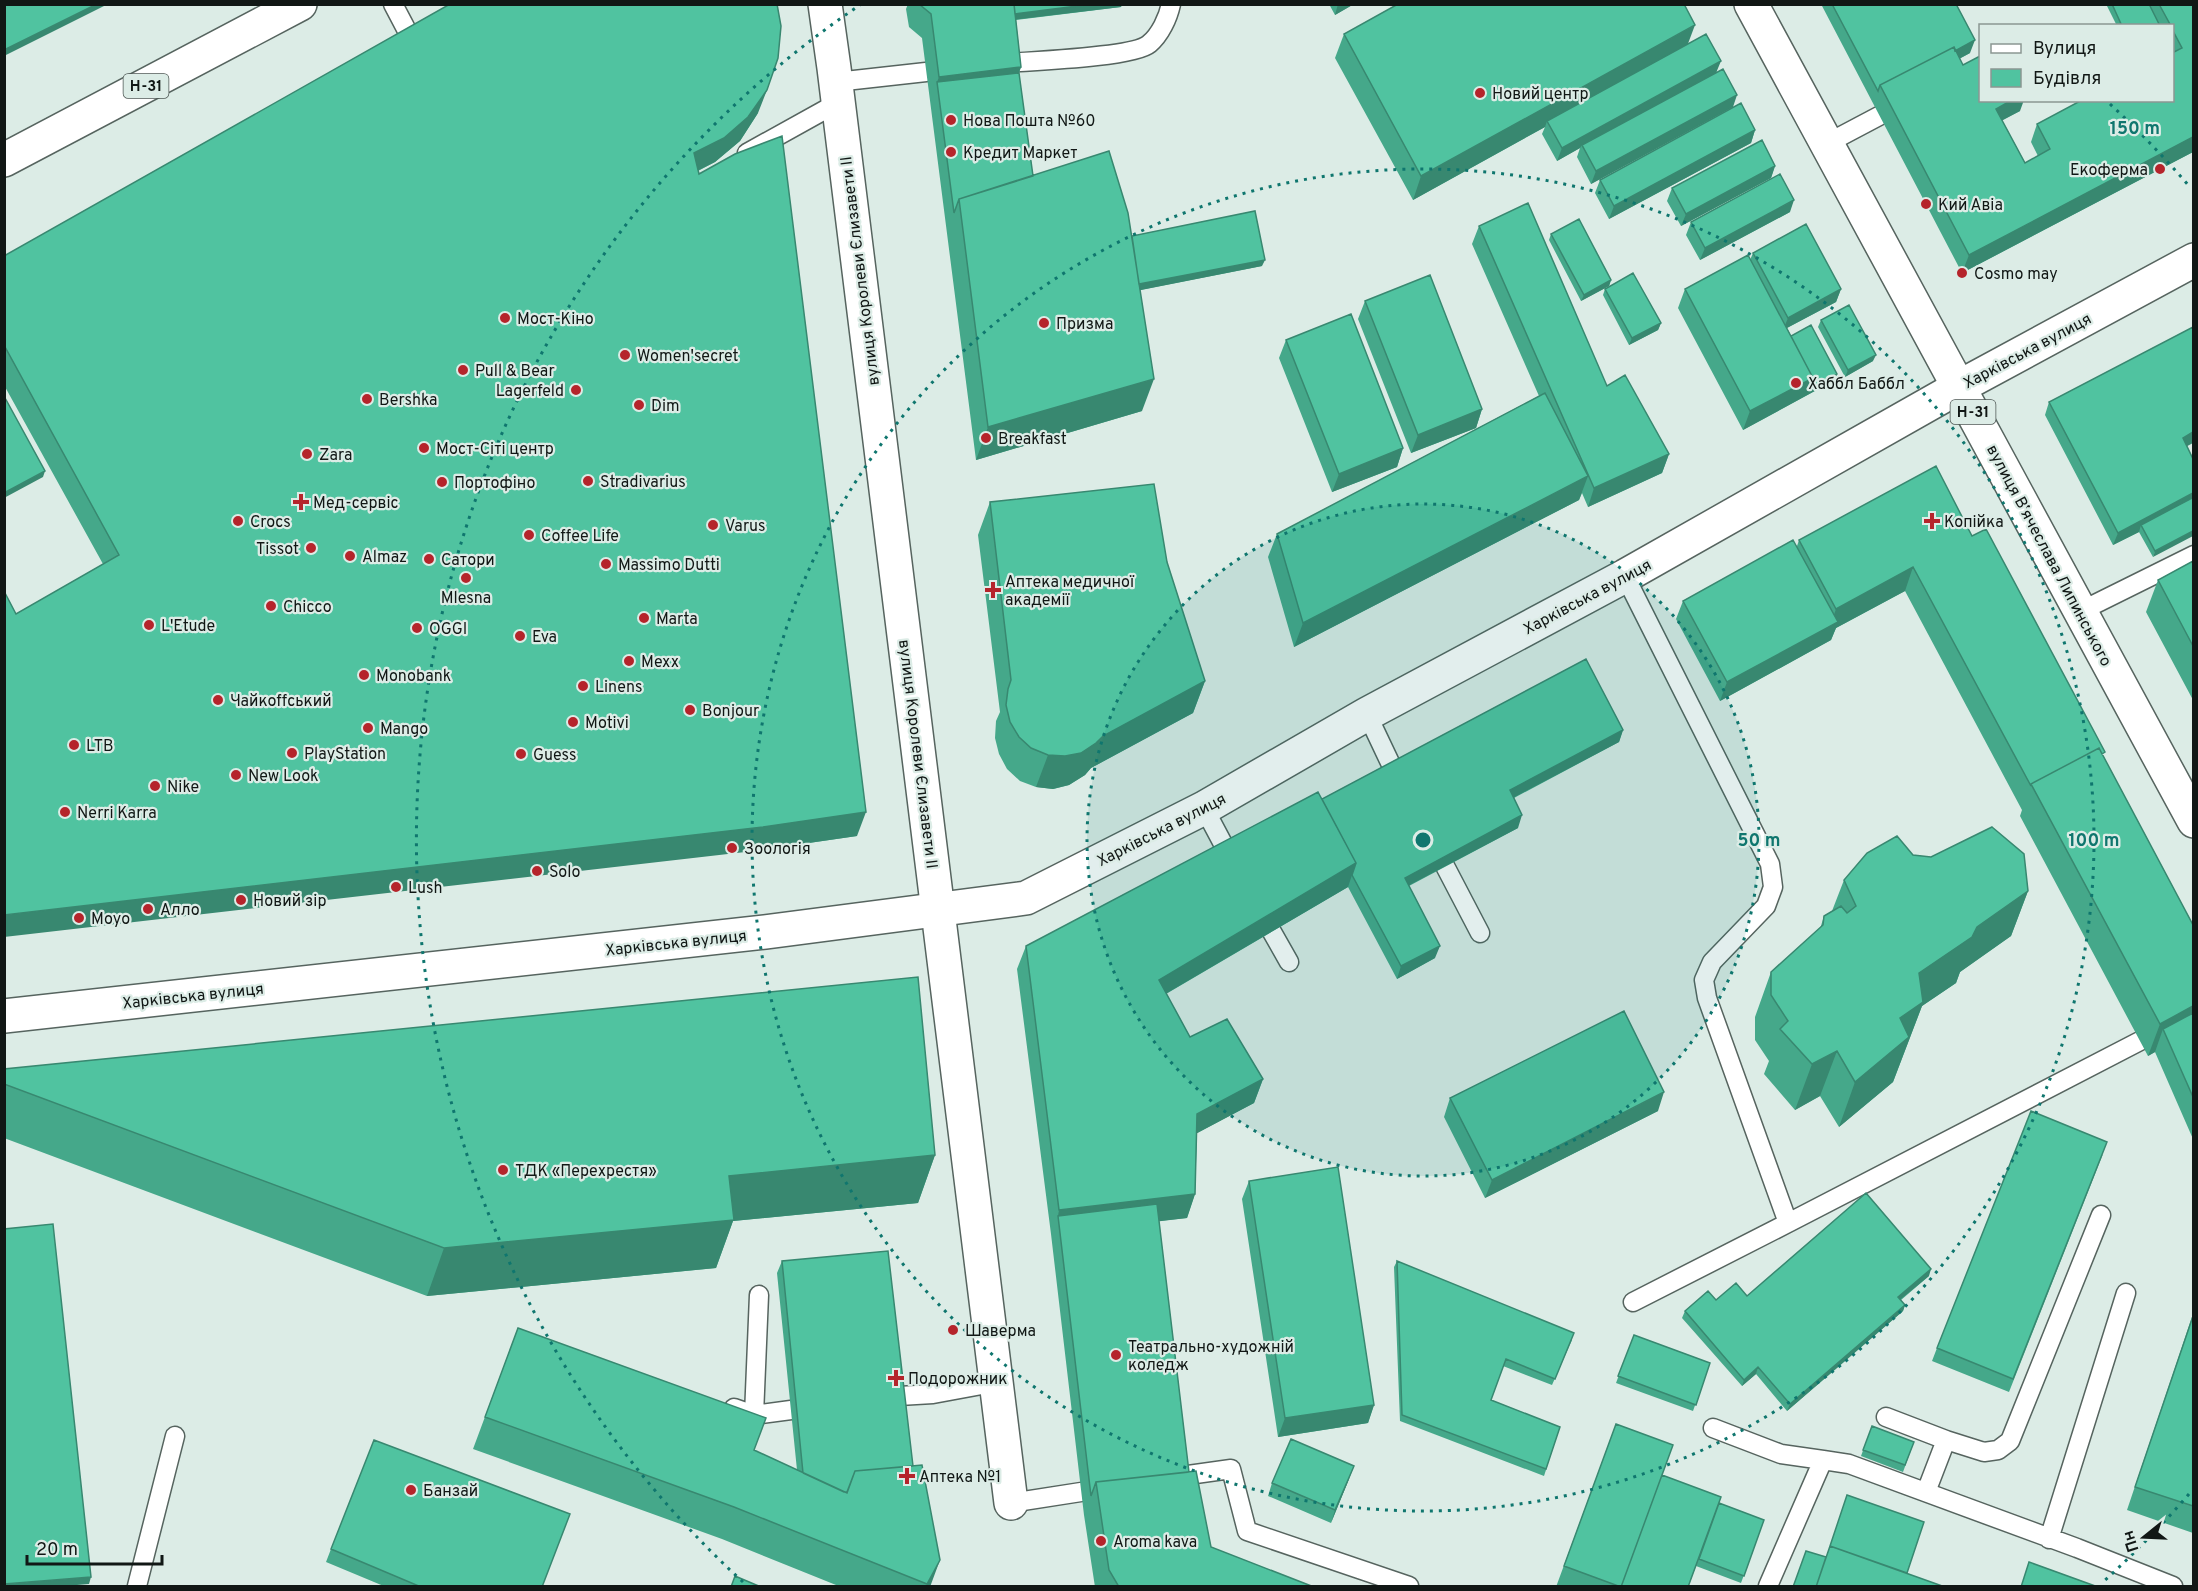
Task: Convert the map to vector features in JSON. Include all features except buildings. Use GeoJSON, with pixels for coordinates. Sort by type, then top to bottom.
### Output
{"type":"FeatureCollection","features":[{"type":"Feature","properties":{"kind":"street","name":"вулиця Королеви Єлизавети ІІ"},"geometry":{"type":"LineString","coordinates":[[825,4],[998,1382],[1011,1503]]}},
{"type":"Feature","properties":{"kind":"street","name":"вулиця Вʼячеслава Липинського"},"geometry":{"type":"LineString","coordinates":[[1751,4],[2193,821]]}},
{"type":"Feature","properties":{"kind":"street","name":"Н-31"},"geometry":{"type":"LineString","coordinates":[[4,160],[291,7]]}},
{"type":"Feature","properties":{"kind":"street","name":"Харківська вулиця"},"geometry":{"type":"LineString","coordinates":[[4,1016],[765,932],[1026,898],[1204,808],[1367,714],[1624,576],[1959,387],[2193,260]]}},
{"type":"Feature","properties":{"kind":"lane"},"geometry":{"type":"LineString","coordinates":[[393,4],[414,44]]}},
{"type":"Feature","properties":{"kind":"lane"},"geometry":{"type":"LineString","coordinates":[[1008,63],[1125,53],[1148,45],[1164,25],[1171,4]]}},
{"type":"Feature","properties":{"kind":"lane"},"geometry":{"type":"LineString","coordinates":[[728,164],[837,92],[926,72]]}},
{"type":"Feature","properties":{"kind":"lane"},"geometry":{"type":"LineString","coordinates":[[1826,144],[1879,116]]}},
{"type":"Feature","properties":{"kind":"lane"},"geometry":{"type":"LineString","coordinates":[[2081,611],[2193,555]]}},
{"type":"Feature","properties":{"kind":"lane"},"geometry":{"type":"LineString","coordinates":[[1624,576],[1770,864],[1773,887],[1766,906],[1712,962],[1704,980],[1707,998],[1788,1223]]}},
{"type":"Feature","properties":{"kind":"lane"},"geometry":{"type":"LineString","coordinates":[[1367,714],[1394,771]]}},
{"type":"Feature","properties":{"kind":"lane"},"geometry":{"type":"LineString","coordinates":[[1204,808],[1230,857]]}},
{"type":"Feature","properties":{"kind":"lane"},"geometry":{"type":"LineString","coordinates":[[1445,866],[1480,933]]}},
{"type":"Feature","properties":{"kind":"lane"},"geometry":{"type":"LineString","coordinates":[[1272,932],[1289,962]]}},
{"type":"Feature","properties":{"kind":"lane"},"geometry":{"type":"LineString","coordinates":[[1634,1302],[2140,1041]]}},
{"type":"Feature","properties":{"kind":"lane"},"geometry":{"type":"LineString","coordinates":[[1886,1417],[1984,1452],[1998,1450],[2010,1441],[2101,1215]]}},
{"type":"Feature","properties":{"kind":"lane"},"geometry":{"type":"LineString","coordinates":[[2049,1539],[2126,1293]]}},
{"type":"Feature","properties":{"kind":"lane"},"geometry":{"type":"LineString","coordinates":[[754,1415],[759,1295]]}},
{"type":"Feature","properties":{"kind":"lane"},"geometry":{"type":"LineString","coordinates":[[899,1396],[933,1394],[998,1382]]}},
{"type":"Feature","properties":{"kind":"lane"},"geometry":{"type":"LineString","coordinates":[[720,1403],[754,1415],[791,1410]]}},
{"type":"Feature","properties":{"kind":"lane"},"geometry":{"type":"LineString","coordinates":[[1713,1428],[1781,1454],[1849,1464],[2173,1587]]}},
{"type":"Feature","properties":{"kind":"lane"},"geometry":{"type":"LineString","coordinates":[[137,1587],[175,1436]]}},
{"type":"Feature","properties":{"kind":"lane"},"geometry":{"type":"LineString","coordinates":[[1926,1492],[1946,1440]]}},
{"type":"Feature","properties":{"kind":"lane"},"geometry":{"type":"LineString","coordinates":[[1768,1587],[1823,1460]]}},
{"type":"Feature","properties":{"kind":"lane"},"geometry":{"type":"LineString","coordinates":[[1181,1476],[1231,1469],[1247,1531],[1410,1587]]}},
{"type":"Feature","properties":{"kind":"lane"},"geometry":{"type":"LineString","coordinates":[[1011,1503],[1081,1492]]}},
{"type":"Feature","properties":{"kind":"place","name":"Новий центр"},"geometry":{"type":"Point","coordinates":[1480,93]}},
{"type":"Feature","properties":{"kind":"place","name":"Нова Пошта №60"},"geometry":{"type":"Point","coordinates":[951,120]}},
{"type":"Feature","properties":{"kind":"place","name":"Кредит Маркет"},"geometry":{"type":"Point","coordinates":[951,152]}},
{"type":"Feature","properties":{"kind":"place","name":"Екоферма"},"geometry":{"type":"Point","coordinates":[2160,169]}},
{"type":"Feature","properties":{"kind":"place","name":"Кий Авіа"},"geometry":{"type":"Point","coordinates":[1926,204]}},
{"type":"Feature","properties":{"kind":"place","name":"Cosmo may"},"geometry":{"type":"Point","coordinates":[1962,273]}},
{"type":"Feature","properties":{"kind":"place","name":"Мост-Кіно"},"geometry":{"type":"Point","coordinates":[505,318]}},
{"type":"Feature","properties":{"kind":"place","name":"Призма"},"geometry":{"type":"Point","coordinates":[1044,323]}},
{"type":"Feature","properties":{"kind":"place","name":"Women'secret"},"geometry":{"type":"Point","coordinates":[625,355]}},
{"type":"Feature","properties":{"kind":"place","name":"Pull & Bear"},"geometry":{"type":"Point","coordinates":[463,370]}},
{"type":"Feature","properties":{"kind":"place","name":"Хаббл Баббл"},"geometry":{"type":"Point","coordinates":[1796,383]}},
{"type":"Feature","properties":{"kind":"place","name":"Lagerfeld"},"geometry":{"type":"Point","coordinates":[576,390]}},
{"type":"Feature","properties":{"kind":"place","name":"Bershka"},"geometry":{"type":"Point","coordinates":[367,399]}},
{"type":"Feature","properties":{"kind":"place","name":"Dim"},"geometry":{"type":"Point","coordinates":[639,405]}},
{"type":"Feature","properties":{"kind":"place","name":"Breakfast"},"geometry":{"type":"Point","coordinates":[986,438]}},
{"type":"Feature","properties":{"kind":"place","name":"Мост-Сіті центр"},"geometry":{"type":"Point","coordinates":[424,448]}},
{"type":"Feature","properties":{"kind":"place","name":"Zara"},"geometry":{"type":"Point","coordinates":[307,454]}},
{"type":"Feature","properties":{"kind":"place","name":"Stradivarius"},"geometry":{"type":"Point","coordinates":[588,481]}},
{"type":"Feature","properties":{"kind":"place","name":"Портофіно"},"geometry":{"type":"Point","coordinates":[442,482]}},
{"type":"Feature","properties":{"kind":"place","name":"Мед-сервіс"},"geometry":{"type":"Point","coordinates":[301,502]}},
{"type":"Feature","properties":{"kind":"place","name":"Crocs"},"geometry":{"type":"Point","coordinates":[238,521]}},
{"type":"Feature","properties":{"kind":"place","name":"Копійка"},"geometry":{"type":"Point","coordinates":[1932,521]}},
{"type":"Feature","properties":{"kind":"place","name":"Varus"},"geometry":{"type":"Point","coordinates":[713,525]}},
{"type":"Feature","properties":{"kind":"place","name":"Coffee Life"},"geometry":{"type":"Point","coordinates":[529,535]}},
{"type":"Feature","properties":{"kind":"place","name":"Tissot"},"geometry":{"type":"Point","coordinates":[311,548]}},
{"type":"Feature","properties":{"kind":"place","name":"Almaz"},"geometry":{"type":"Point","coordinates":[350,556]}},
{"type":"Feature","properties":{"kind":"place","name":"Сатори"},"geometry":{"type":"Point","coordinates":[429,559]}},
{"type":"Feature","properties":{"kind":"place","name":"Massimo Dutti"},"geometry":{"type":"Point","coordinates":[606,564]}},
{"type":"Feature","properties":{"kind":"place","name":"Mlesna"},"geometry":{"type":"Point","coordinates":[466,578]}},
{"type":"Feature","properties":{"kind":"place","name":"Аптека медичної академії"},"geometry":{"type":"Point","coordinates":[993,590]}},
{"type":"Feature","properties":{"kind":"place","name":"Chicco"},"geometry":{"type":"Point","coordinates":[271,606]}},
{"type":"Feature","properties":{"kind":"place","name":"Marta"},"geometry":{"type":"Point","coordinates":[644,618]}},
{"type":"Feature","properties":{"kind":"place","name":"L'Etude"},"geometry":{"type":"Point","coordinates":[149,625]}},
{"type":"Feature","properties":{"kind":"place","name":"OGGI"},"geometry":{"type":"Point","coordinates":[417,628]}},
{"type":"Feature","properties":{"kind":"place","name":"Eva"},"geometry":{"type":"Point","coordinates":[520,636]}},
{"type":"Feature","properties":{"kind":"place","name":"Mexx"},"geometry":{"type":"Point","coordinates":[629,661]}},
{"type":"Feature","properties":{"kind":"place","name":"Monobank"},"geometry":{"type":"Point","coordinates":[364,675]}},
{"type":"Feature","properties":{"kind":"place","name":"Linens"},"geometry":{"type":"Point","coordinates":[583,686]}},
{"type":"Feature","properties":{"kind":"place","name":"Чайкоffський"},"geometry":{"type":"Point","coordinates":[218,700]}},
{"type":"Feature","properties":{"kind":"place","name":"Bonjour"},"geometry":{"type":"Point","coordinates":[690,710]}},
{"type":"Feature","properties":{"kind":"place","name":"Motivi"},"geometry":{"type":"Point","coordinates":[573,722]}},
{"type":"Feature","properties":{"kind":"place","name":"Mango"},"geometry":{"type":"Point","coordinates":[368,728]}},
{"type":"Feature","properties":{"kind":"place","name":"LTB"},"geometry":{"type":"Point","coordinates":[74,745]}},
{"type":"Feature","properties":{"kind":"place","name":"PlayStation"},"geometry":{"type":"Point","coordinates":[292,753]}},
{"type":"Feature","properties":{"kind":"place","name":"Guess"},"geometry":{"type":"Point","coordinates":[521,754]}},
{"type":"Feature","properties":{"kind":"place","name":"New Look"},"geometry":{"type":"Point","coordinates":[236,775]}},
{"type":"Feature","properties":{"kind":"place","name":"Nike"},"geometry":{"type":"Point","coordinates":[155,786]}},
{"type":"Feature","properties":{"kind":"place","name":"Nerri Karra"},"geometry":{"type":"Point","coordinates":[65,812]}},
{"type":"Feature","properties":{"kind":"place","name":"Зоологія"},"geometry":{"type":"Point","coordinates":[732,848]}},
{"type":"Feature","properties":{"kind":"place","name":"Solo"},"geometry":{"type":"Point","coordinates":[537,871]}},
{"type":"Feature","properties":{"kind":"place","name":"Lush"},"geometry":{"type":"Point","coordinates":[396,887]}},
{"type":"Feature","properties":{"kind":"place","name":"Новий зір"},"geometry":{"type":"Point","coordinates":[241,900]}},
{"type":"Feature","properties":{"kind":"place","name":"Алло"},"geometry":{"type":"Point","coordinates":[148,909]}},
{"type":"Feature","properties":{"kind":"place","name":"Moyo"},"geometry":{"type":"Point","coordinates":[79,918]}},
{"type":"Feature","properties":{"kind":"place","name":"ТДК «Перехрестя»"},"geometry":{"type":"Point","coordinates":[503,1170]}},
{"type":"Feature","properties":{"kind":"place","name":"Шаверма"},"geometry":{"type":"Point","coordinates":[953,1330]}},
{"type":"Feature","properties":{"kind":"place","name":"Театрально-художній коледж"},"geometry":{"type":"Point","coordinates":[1116,1355]}},
{"type":"Feature","properties":{"kind":"place","name":"Подорожник"},"geometry":{"type":"Point","coordinates":[896,1378]}},
{"type":"Feature","properties":{"kind":"place","name":"Аптека №1"},"geometry":{"type":"Point","coordinates":[907,1476]}},
{"type":"Feature","properties":{"kind":"place","name":"Банзай"},"geometry":{"type":"Point","coordinates":[411,1490]}},
{"type":"Feature","properties":{"kind":"place","name":"Aroma kava"},"geometry":{"type":"Point","coordinates":[1101,1541]}}]}
